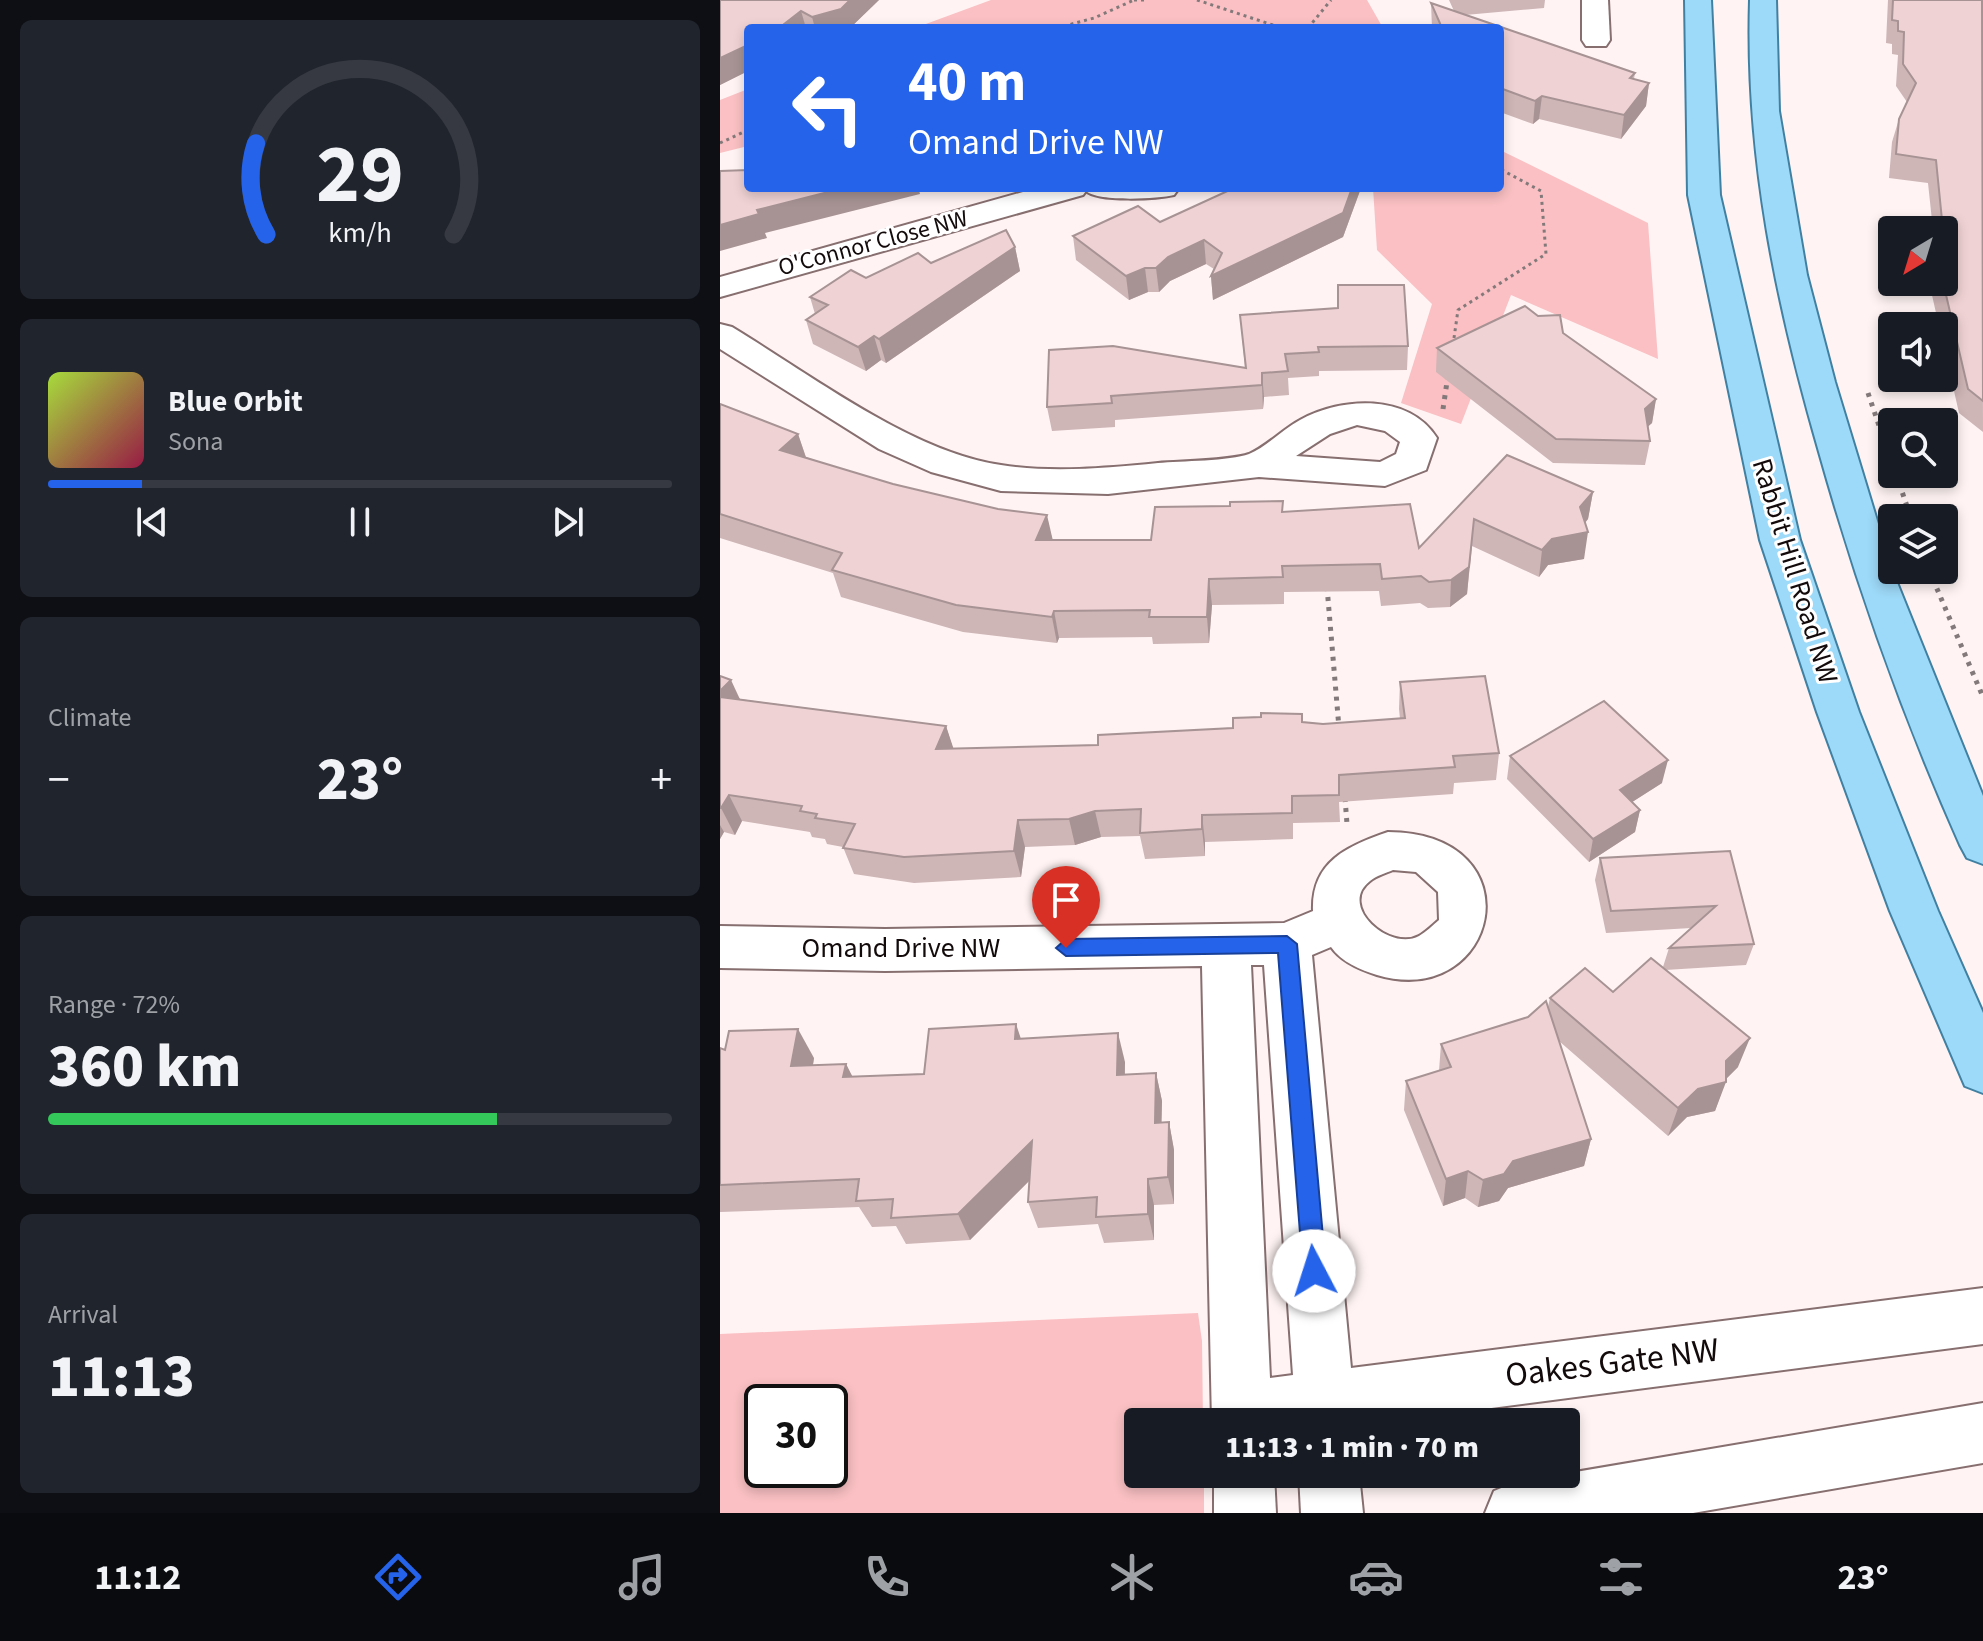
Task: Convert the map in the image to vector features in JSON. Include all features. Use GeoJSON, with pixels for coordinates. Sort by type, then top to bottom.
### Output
{"type":"FeatureCollection","features":[{"type":"Feature","properties":{"kind":"main road","name":"Rabbit Hill Road NW"},"geometry":{"type":"LineString","coordinates":[[1698,0],[1704,195],[1725,302],[1780,540],[1838,712],[1914,911],[1983,1070]]}},
{"type":"Feature","properties":{"kind":"main road"},"geometry":{"type":"LineString","coordinates":[[1763,0],[1760,55],[1772,195],[1809,358],[1862,541],[1955,785],[1983,845]]}},
{"type":"Feature","properties":{"kind":"street"},"geometry":{"type":"LineString","coordinates":[[1595,0],[1596,40]]}},
{"type":"Feature","properties":{"kind":"street","name":"O'Connor Close NW"},"geometry":{"type":"LineString","coordinates":[[720,287],[1058,192]]}},
{"type":"Feature","properties":{"kind":"street"},"geometry":{"type":"LineString","coordinates":[[720,334],[892,441],[944,463],[1001,478],[1108,481],[1259,465]]}},
{"type":"Feature","properties":{"kind":"street"},"geometry":{"type":"LineString","coordinates":[[1388,851],[1410,851],[1431,858],[1459,883],[1465,899],[1464,916],[1458,932],[1445,946],[1428,956],[1407,960],[1386,959],[1367,952],[1349,939],[1338,922],[1336,894],[1350,868],[1368,857],[1388,851]]}},
{"type":"Feature","properties":{"kind":"street","name":"Omand Drive NW"},"geometry":{"type":"LineString","coordinates":[[720,947],[885,950],[1287,944],[1338,922]]}},
{"type":"Feature","properties":{"kind":"street"},"geometry":{"type":"LineString","coordinates":[[1287,944],[1325,1408]]}},
{"type":"Feature","properties":{"kind":"street"},"geometry":{"type":"LineString","coordinates":[[1226,945],[1241,1408]]}},
{"type":"Feature","properties":{"kind":"street","name":"Oakes Gate NW"},"geometry":{"type":"LineString","coordinates":[[1346,1408],[1983,1316]]}},
{"type":"Feature","properties":{"kind":"street"},"geometry":{"type":"LineString","coordinates":[[1516,1513],[1983,1433]]}},
{"type":"Feature","properties":{"kind":"street"},"geometry":{"type":"LineString","coordinates":[[1244,1488],[1245,1513]]}},
{"type":"Feature","properties":{"kind":"street"},"geometry":{"type":"LineString","coordinates":[[1330,1488],[1332,1513]]}},
{"type":"Feature","properties":{"kind":"path"},"geometry":{"type":"LineString","coordinates":[[1072,24],[1134,0],[1145,0]]}},
{"type":"Feature","properties":{"kind":"path"},"geometry":{"type":"LineString","coordinates":[[1197,0],[1270,24]]}},
{"type":"Feature","properties":{"kind":"path"},"geometry":{"type":"LineString","coordinates":[[1311,24],[1331,0]]}},
{"type":"Feature","properties":{"kind":"path"},"geometry":{"type":"LineString","coordinates":[[720,143],[744,132]]}},
{"type":"Feature","properties":{"kind":"path"},"geometry":{"type":"LineString","coordinates":[[1451,353],[1458,310],[1546,254],[1541,191],[1504,171]]}},
{"type":"Feature","properties":{"kind":"path"},"geometry":{"type":"LineString","coordinates":[[1443,410],[1449,367]]}},
{"type":"Feature","properties":{"kind":"path"},"geometry":{"type":"LineString","coordinates":[[1866,388],[1878,423]]}},
{"type":"Feature","properties":{"kind":"path"},"geometry":{"type":"LineString","coordinates":[[1326,582],[1340,741]]}},
{"type":"Feature","properties":{"kind":"path"},"geometry":{"type":"LineString","coordinates":[[1935,584],[1983,697]]}},
{"type":"Feature","properties":{"kind":"path"},"geometry":{"type":"LineString","coordinates":[[1344,789],[1350,868]]}},
{"type":"Feature","properties":{"kind":"shaded area"},"geometry":{"type":"Polygon","coordinates":[[[991,0],[1367,0],[1381,24],[926,24],[991,0]]]}},
{"type":"Feature","properties":{"kind":"shaded area"},"geometry":{"type":"Polygon","coordinates":[[[744,91],[744,147],[720,153],[720,100],[744,91]]]}},
{"type":"Feature","properties":{"kind":"shaded area"},"geometry":{"type":"Polygon","coordinates":[[[1504,152],[1648,223],[1658,359],[1511,295],[1461,424],[1401,403],[1432,304],[1377,250],[1373,192],[1504,192],[1504,152]]]}},
{"type":"Feature","properties":{"kind":"shaded area"},"geometry":{"type":"Polygon","coordinates":[[[1198,1313],[1202,1341],[1203,1408],[1124,1408],[1124,1488],[1204,1488],[1204,1513],[720,1513],[720,1334],[1198,1313]]]}},
{"type":"Feature","properties":{"kind":"building"},"geometry":{"type":"Polygon","coordinates":[[[720,0],[850,0],[841,9],[812,17],[801,11],[784,24],[744,24],[744,47],[720,58],[720,0]]]}},
{"type":"Feature","properties":{"kind":"building"},"geometry":{"type":"Polygon","coordinates":[[[1893,0],[1982,0],[1983,401],[1968,389],[1958,346],[1958,312],[1950,312],[1946,296],[1958,296],[1958,216],[1942,216],[1936,160],[1896,154],[1899,119],[1916,83],[1903,64],[1904,32],[1898,31],[1898,21],[1892,20],[1893,0]]]}},
{"type":"Feature","properties":{"kind":"building"},"geometry":{"type":"Polygon","coordinates":[[[1431,3],[1492,24],[1440,24],[1431,3]]]}},
{"type":"Feature","properties":{"kind":"building"},"geometry":{"type":"Polygon","coordinates":[[[1504,28],[1635,73],[1630,78],[1649,83],[1624,115],[1542,96],[1535,101],[1504,89],[1504,28]]]}},
{"type":"Feature","properties":{"kind":"building"},"geometry":{"type":"Polygon","coordinates":[[[744,170],[744,192],[828,192],[757,210],[759,214],[720,225],[720,171],[744,170]]]}},
{"type":"Feature","properties":{"kind":"building"},"geometry":{"type":"Polygon","coordinates":[[[1225,192],[1351,192],[1343,213],[1211,276],[1222,253],[1204,240],[1168,257],[1156,268],[1145,268],[1126,276],[1073,236],[1138,206],[1160,222],[1225,192]]]}},
{"type":"Feature","properties":{"kind":"building"},"geometry":{"type":"Polygon","coordinates":[[[1006,230],[1015,247],[879,339],[874,336],[858,347],[806,320],[828,305],[810,297],[851,270],[866,278],[918,253],[931,263],[1006,230]]]}},
{"type":"Feature","properties":{"kind":"building"},"geometry":{"type":"Polygon","coordinates":[[[1338,285],[1404,285],[1408,346],[1318,347],[1319,352],[1285,354],[1288,371],[1262,373],[1262,385],[1111,396],[1112,403],[1047,407],[1049,350],[1113,346],[1246,368],[1240,315],[1338,308],[1338,285]]]}},
{"type":"Feature","properties":{"kind":"building"},"geometry":{"type":"Polygon","coordinates":[[[1525,306],[1538,316],[1560,315],[1563,333],[1656,399],[1645,409],[1650,441],[1556,439],[1437,348],[1525,306]]]}},
{"type":"Feature","properties":{"kind":"building"},"geometry":{"type":"Polygon","coordinates":[[[720,404],[798,434],[780,450],[893,484],[998,509],[1047,515],[1036,540],[1151,540],[1155,507],[1230,506],[1230,502],[1283,501],[1282,512],[1410,504],[1419,548],[1507,455],[1593,492],[1580,507],[1588,532],[1552,539],[1542,550],[1474,519],[1469,567],[1451,580],[1429,582],[1421,576],[1382,579],[1380,564],[1282,566],[1283,577],[1209,579],[1207,617],[1149,617],[1150,610],[1054,611],[1052,617],[956,605],[832,570],[842,553],[720,514],[720,404]]]}},
{"type":"Feature","properties":{"kind":"building"},"geometry":{"type":"Polygon","coordinates":[[[720,676],[731,680],[720,691],[720,676]]]}},
{"type":"Feature","properties":{"kind":"building"},"geometry":{"type":"Polygon","coordinates":[[[1485,676],[1499,753],[1453,756],[1455,767],[1339,775],[1339,795],[1292,796],[1292,813],[1202,815],[1202,829],[1140,833],[1141,809],[1095,811],[1069,819],[1018,820],[1014,851],[904,857],[843,848],[855,824],[815,818],[817,814],[800,811],[802,806],[729,795],[720,808],[720,697],[946,726],[936,749],[1098,745],[1098,735],[1233,728],[1233,718],[1261,717],[1261,713],[1302,714],[1302,722],[1323,724],[1405,718],[1400,682],[1485,676]]]}},
{"type":"Feature","properties":{"kind":"building"},"geometry":{"type":"Polygon","coordinates":[[[1604,701],[1668,760],[1620,790],[1640,810],[1593,839],[1510,756],[1604,701]]]}},
{"type":"Feature","properties":{"kind":"building"},"geometry":{"type":"Polygon","coordinates":[[[1730,851],[1754,944],[1669,948],[1716,906],[1611,911],[1600,858],[1730,851]]]}},
{"type":"Feature","properties":{"kind":"building"},"geometry":{"type":"Polygon","coordinates":[[[1651,958],[1750,1038],[1726,1061],[1726,1082],[1698,1089],[1678,1108],[1550,998],[1585,968],[1613,992],[1651,958]]]}},
{"type":"Feature","properties":{"kind":"building"},"geometry":{"type":"Polygon","coordinates":[[[1546,1001],[1591,1139],[1513,1161],[1504,1174],[1483,1180],[1468,1171],[1446,1179],[1406,1081],[1451,1067],[1441,1044],[1528,1017],[1546,1001]]]}},
{"type":"Feature","properties":{"kind":"building"},"geometry":{"type":"Polygon","coordinates":[[[1016,1024],[1015,1039],[1118,1033],[1117,1075],[1156,1073],[1155,1123],[1169,1122],[1168,1177],[1148,1179],[1148,1214],[1096,1217],[1097,1197],[1028,1202],[1032,1141],[958,1214],[891,1218],[893,1199],[856,1201],[859,1179],[720,1185],[720,1048],[725,1050],[729,1031],[798,1029],[791,1066],[846,1064],[843,1077],[924,1074],[929,1029],[1016,1024]]]}},
{"type":"Feature","properties":{"kind":"route"},"geometry":{"type":"LineString","coordinates":[[1066,948],[1287,944],[1314,1271]]}}]}
